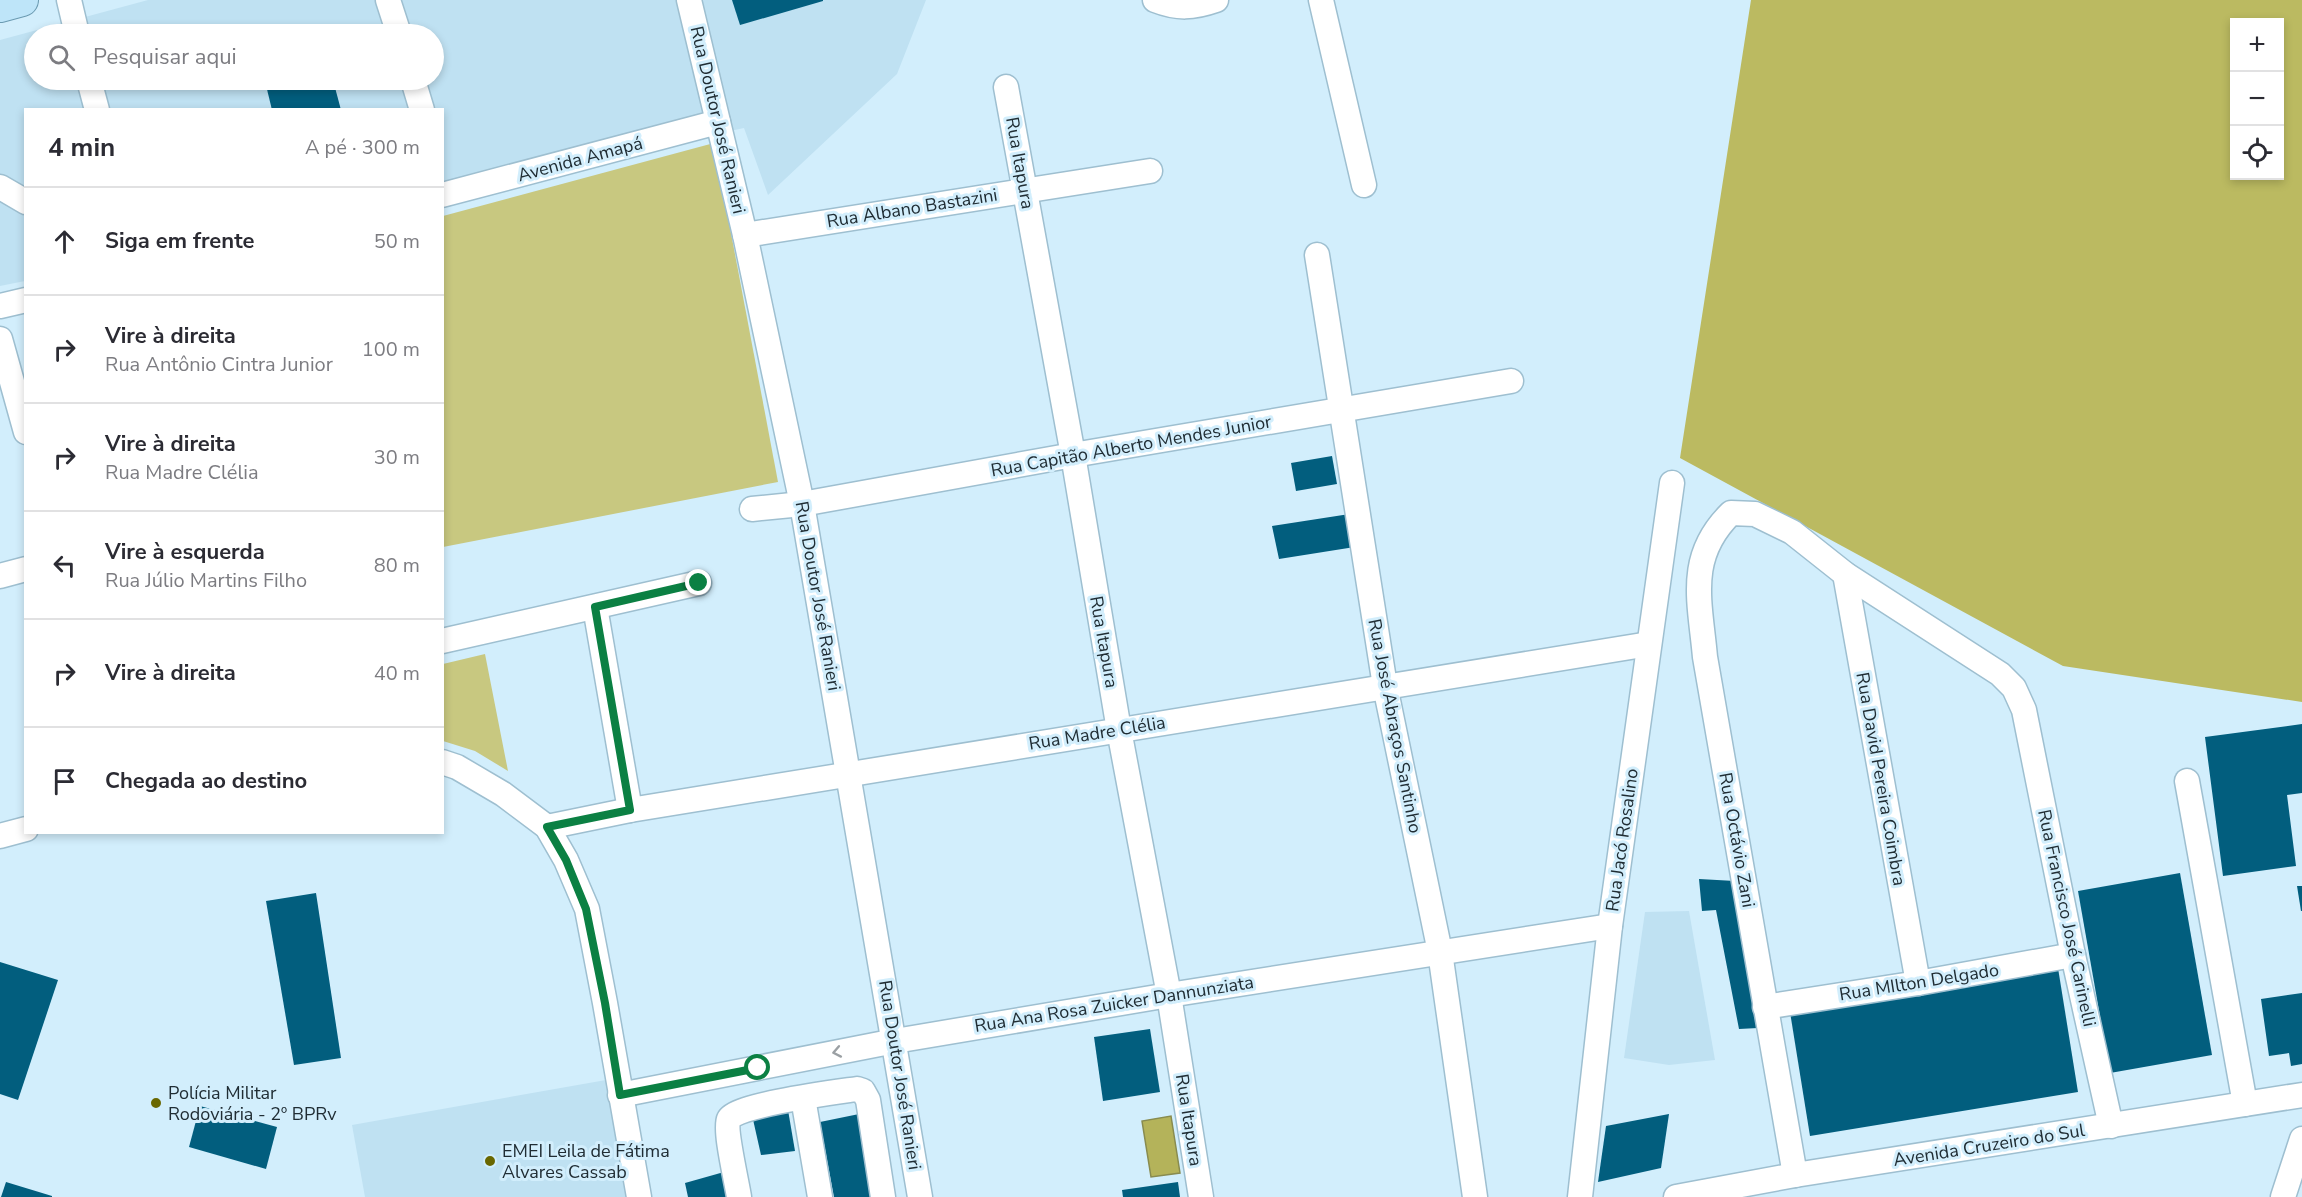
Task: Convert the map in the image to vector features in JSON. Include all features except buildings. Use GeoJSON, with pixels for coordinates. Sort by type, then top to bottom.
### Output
{"type":"FeatureCollection","features":[{"type":"Feature","properties":{"kind":"main road"},"geometry":{"type":"LineString","coordinates":[[0,6],[22,0]]}},
{"type":"Feature","properties":{"kind":"street"},"geometry":{"type":"LineString","coordinates":[[69,0],[75,24]]}},
{"type":"Feature","properties":{"kind":"street"},"geometry":{"type":"LineString","coordinates":[[388,0],[396,24]]}},
{"type":"Feature","properties":{"kind":"street","name":"Rua Doutor José Ranieri"},"geometry":{"type":"LineString","coordinates":[[689,0],[745,235],[802,504],[920,1197]]}},
{"type":"Feature","properties":{"kind":"street"},"geometry":{"type":"LineString","coordinates":[[1155,0],[1169,5],[1196,7],[1216,0]]}},
{"type":"Feature","properties":{"kind":"street"},"geometry":{"type":"LineString","coordinates":[[1321,0],[1364,185]]}},
{"type":"Feature","properties":{"kind":"street","name":"Rua Itapura"},"geometry":{"type":"LineString","coordinates":[[1006,87],[1073,455],[1119,730],[1169,995],[1201,1197]]}},
{"type":"Feature","properties":{"kind":"street"},"geometry":{"type":"LineString","coordinates":[[92,90],[96,108]]}},
{"type":"Feature","properties":{"kind":"street"},"geometry":{"type":"LineString","coordinates":[[416,90],[421,108]]}},
{"type":"Feature","properties":{"kind":"street","name":"Avenida Amapá"},"geometry":{"type":"LineString","coordinates":[[444,189],[718,122]]}},
{"type":"Feature","properties":{"kind":"street","name":"Rua Albano Bastazini"},"geometry":{"type":"LineString","coordinates":[[745,235],[1150,171]]}},
{"type":"Feature","properties":{"kind":"street"},"geometry":{"type":"LineString","coordinates":[[0,187],[24,201]]}},
{"type":"Feature","properties":{"kind":"street","name":"Rua José Abraços Santinho"},"geometry":{"type":"LineString","coordinates":[[1317,255],[1385,686],[1440,952],[1475,1197]]}},
{"type":"Feature","properties":{"kind":"street"},"geometry":{"type":"LineString","coordinates":[[0,306],[24,300]]}},
{"type":"Feature","properties":{"kind":"street"},"geometry":{"type":"LineString","coordinates":[[0,339],[24,425]]}},
{"type":"Feature","properties":{"kind":"street","name":"Rua Capitão Alberto Mendes Junior"},"geometry":{"type":"LineString","coordinates":[[752,509],[802,504],[1073,455],[1511,381]]}},
{"type":"Feature","properties":{"kind":"street","name":"Rua Jacó Rosalino"},"geometry":{"type":"LineString","coordinates":[[1580,1197],[1610,926],[1672,483]]}},
{"type":"Feature","properties":{"kind":"street","name":"Rua Francisco José Carinelli"},"geometry":{"type":"LineString","coordinates":[[1731,513],[1755,514],[1785,528],[1845,574],[2000,674],[2014,688],[2024,710],[2073,955],[2111,1126]]}},
{"type":"Feature","properties":{"kind":"street","name":"Rua Octávio Zani"},"geometry":{"type":"LineString","coordinates":[[1731,513],[1718,526],[1701,558],[1700,602],[1705,657],[1795,1175]]}},
{"type":"Feature","properties":{"kind":"street"},"geometry":{"type":"LineString","coordinates":[[0,576],[24,570]]}},
{"type":"Feature","properties":{"kind":"street","name":"Rua David Pereira Coimbra"},"geometry":{"type":"LineString","coordinates":[[1845,574],[1918,983]]}},
{"type":"Feature","properties":{"kind":"street"},"geometry":{"type":"LineString","coordinates":[[444,641],[699,583]]}},
{"type":"Feature","properties":{"kind":"street"},"geometry":{"type":"LineString","coordinates":[[595,607],[630,810]]}},
{"type":"Feature","properties":{"kind":"street","name":"Rua Madre Clélia"},"geometry":{"type":"LineString","coordinates":[[547,827],[630,810],[1649,644]]}},
{"type":"Feature","properties":{"kind":"street"},"geometry":{"type":"LineString","coordinates":[[450,764],[503,794],[547,827],[566,860],[586,909],[639,1197]]}},
{"type":"Feature","properties":{"kind":"street"},"geometry":{"type":"LineString","coordinates":[[2187,781],[2245,1104]]}},
{"type":"Feature","properties":{"kind":"street"},"geometry":{"type":"LineString","coordinates":[[0,836],[24,830]]}},
{"type":"Feature","properties":{"kind":"street","name":"Rua Ana Rosa Zuicker Dannunziata"},"geometry":{"type":"LineString","coordinates":[[620,1095],[895,1041],[1169,995],[1610,926]]}},
{"type":"Feature","properties":{"kind":"street","name":"Rua MIlton Delgado"},"geometry":{"type":"LineString","coordinates":[[1765,1006],[1918,983],[2073,955]]}},
{"type":"Feature","properties":{"kind":"street"},"geometry":{"type":"LineString","coordinates":[[758,1068],[763,1104]]}},
{"type":"Feature","properties":{"kind":"street"},"geometry":{"type":"LineString","coordinates":[[740,1197],[728,1121],[733,1113],[763,1104],[857,1089],[863,1091],[868,1100],[883,1197]]}},
{"type":"Feature","properties":{"kind":"street","name":"Avenida Cruzeiro do Sul"},"geometry":{"type":"LineString","coordinates":[[1676,1197],[1795,1175],[2302,1095]]}},
{"type":"Feature","properties":{"kind":"street"},"geometry":{"type":"LineString","coordinates":[[803,1098],[820,1197]]}},
{"type":"Feature","properties":{"kind":"street"},"geometry":{"type":"LineString","coordinates":[[2283,1197],[2302,1139]]}},
{"type":"Feature","properties":{"kind":"shaded area"},"geometry":{"type":"Polygon","coordinates":[[[148,0],[926,0],[897,74],[768,195],[744,128],[444,192],[444,108],[24,108],[24,281],[0,286],[0,40],[24,34],[24,90],[444,90],[444,24],[59,24],[148,0]]]}},
{"type":"Feature","properties":{"kind":"shaded area"},"geometry":{"type":"Polygon","coordinates":[[[1751,0],[2302,0],[2302,702],[2063,666],[1680,458],[1751,0]]]}},
{"type":"Feature","properties":{"kind":"shaded area"},"geometry":{"type":"Polygon","coordinates":[[[714,143],[778,482],[444,547],[444,216],[714,143]]]}},
{"type":"Feature","properties":{"kind":"shaded area"},"geometry":{"type":"Polygon","coordinates":[[[485,654],[508,771],[475,751],[444,741],[444,664],[485,654]]]}},
{"type":"Feature","properties":{"kind":"shaded area"},"geometry":{"type":"Polygon","coordinates":[[[1689,911],[1715,1060],[1669,1065],[1624,1058],[1645,912],[1689,911]]]}},
{"type":"Feature","properties":{"kind":"shaded area","name":"EMEI Leila de Fátima Alvares Cassab"},"geometry":{"type":"Polygon","coordinates":[[[606,1080],[627,1197],[365,1197],[352,1125],[606,1080]]]}},
{"type":"Feature","properties":{"kind":"shaded area"},"geometry":{"type":"Polygon","coordinates":[[[1171,1116],[1180,1173],[1151,1177],[1142,1121],[1171,1116]]]}},
{"type":"Feature","properties":{"kind":"place","name":"Polícia Militar Rodoviária - 2º BPRv"},"geometry":{"type":"Point","coordinates":[156,1103]}},
{"type":"Feature","properties":{"kind":"place","name":"EMEI Leila de Fátima Alvares Cassab"},"geometry":{"type":"Point","coordinates":[490,1161]}},
{"type":"Feature","properties":{"kind":"route"},"geometry":{"type":"LineString","coordinates":[[699,583],[595,607],[630,810],[547,827],[566,860],[586,909],[620,1095],[758,1068]]}}]}
